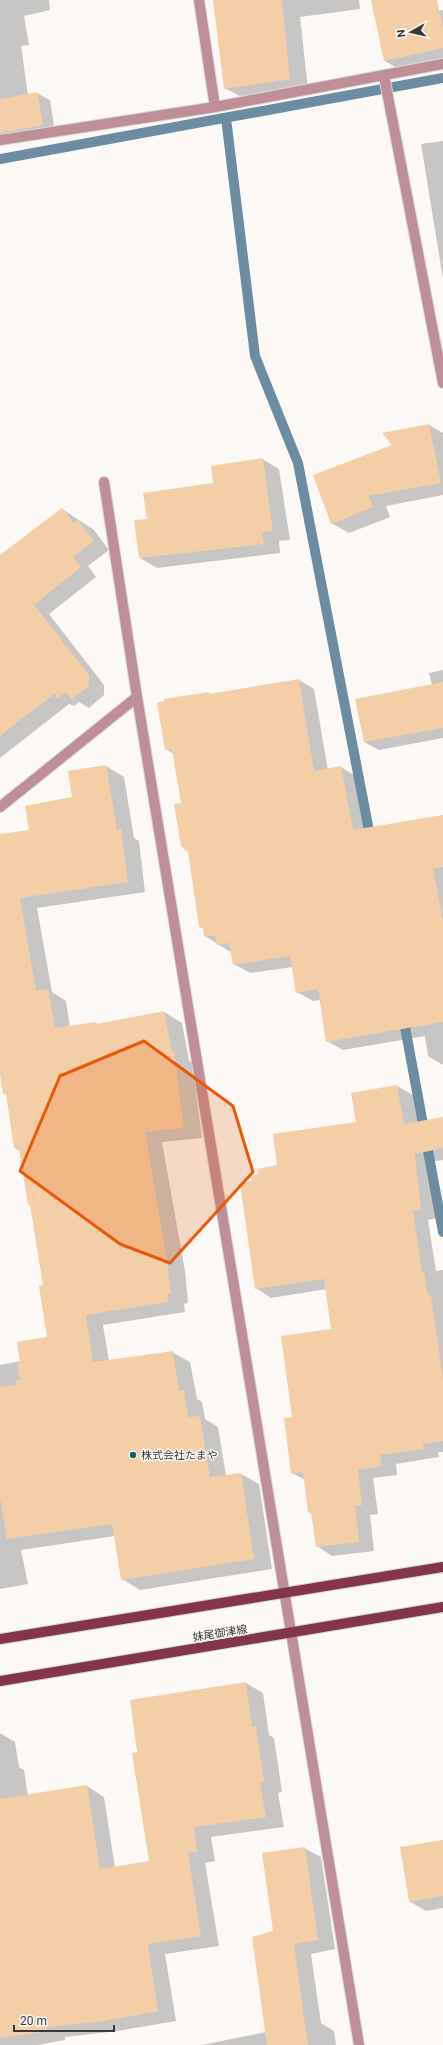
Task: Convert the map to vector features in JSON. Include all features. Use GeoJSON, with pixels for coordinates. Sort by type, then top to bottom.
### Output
{"type":"FeatureCollection","features":[{"type":"Feature","properties":{"kind":"main road"},"geometry":{"type":"LineString","coordinates":[[0,1639],[443,1567]]}},
{"type":"Feature","properties":{"kind":"main road","name":"妹尾御津線"},"geometry":{"type":"LineString","coordinates":[[0,1682],[443,1607]]}},
{"type":"Feature","properties":{"kind":"street"},"geometry":{"type":"LineString","coordinates":[[199,0],[215,107]]}},
{"type":"Feature","properties":{"kind":"street"},"geometry":{"type":"LineString","coordinates":[[0,140],[385,79],[443,64]]}},
{"type":"Feature","properties":{"kind":"street"},"geometry":{"type":"LineString","coordinates":[[385,79],[443,383]]}},
{"type":"Feature","properties":{"kind":"street"},"geometry":{"type":"LineString","coordinates":[[104,482],[137,697],[359,2045]]}},
{"type":"Feature","properties":{"kind":"street"},"geometry":{"type":"LineString","coordinates":[[0,806],[137,697]]}},
{"type":"Feature","properties":{"kind":"highlighted area"},"geometry":{"type":"Polygon","coordinates":[[[144,1041],[233,1106],[253,1172],[170,1263],[120,1244],[20,1171],[60,1076],[144,1041]]]}},
{"type":"Feature","properties":{"kind":"building"},"geometry":{"type":"Polygon","coordinates":[[[213,0],[282,0],[290,79],[224,89],[213,0]]]}},
{"type":"Feature","properties":{"kind":"building"},"geometry":{"type":"Polygon","coordinates":[[[371,0],[437,0],[443,27],[443,48],[384,61],[371,0]]]}},
{"type":"Feature","properties":{"kind":"building"},"geometry":{"type":"Polygon","coordinates":[[[37,92],[43,125],[0,133],[0,99],[37,92]]]}},
{"type":"Feature","properties":{"kind":"building"},"geometry":{"type":"Polygon","coordinates":[[[429,424],[441,483],[369,496],[373,507],[331,524],[313,475],[392,445],[382,433],[429,424]]]}},
{"type":"Feature","properties":{"kind":"building"},"geometry":{"type":"Polygon","coordinates":[[[263,458],[273,531],[262,532],[264,544],[139,558],[134,520],[147,519],[143,493],[213,483],[211,466],[263,458]]]}},
{"type":"Feature","properties":{"kind":"building"},"geometry":{"type":"Polygon","coordinates":[[[62,508],[74,523],[78,520],[94,541],[73,557],[81,567],[34,605],[89,675],[89,686],[72,699],[66,692],[58,698],[54,694],[0,736],[0,555],[62,508]]]}},
{"type":"Feature","properties":{"kind":"building"},"geometry":{"type":"Polygon","coordinates":[[[299,679],[314,771],[341,766],[353,830],[443,815],[443,867],[433,868],[443,921],[443,1022],[326,1042],[318,989],[296,993],[290,956],[233,965],[229,943],[217,945],[215,936],[204,936],[203,927],[199,927],[188,851],[185,851],[184,846],[181,846],[174,804],[181,803],[172,749],[165,750],[157,703],[164,701],[164,699],[209,692],[209,694],[299,679]]]}},
{"type":"Feature","properties":{"kind":"building"},"geometry":{"type":"Polygon","coordinates":[[[443,682],[443,728],[364,742],[355,699],[443,682]]]}},
{"type":"Feature","properties":{"kind":"building"},"geometry":{"type":"Polygon","coordinates":[[[106,765],[117,830],[121,829],[128,882],[20,898],[36,991],[48,989],[55,1028],[96,1022],[97,1024],[164,1011],[172,1051],[174,1051],[184,1128],[145,1132],[167,1260],[171,1293],[167,1294],[168,1302],[86,1315],[93,1362],[173,1351],[179,1391],[184,1390],[188,1417],[200,1416],[210,1477],[241,1473],[254,1559],[121,1580],[112,1524],[7,1539],[0,1497],[0,1387],[16,1385],[15,1380],[20,1380],[17,1364],[20,1363],[17,1342],[47,1337],[39,1286],[43,1285],[30,1205],[28,1205],[19,1148],[14,1148],[6,1094],[3,1094],[0,1075],[0,834],[29,830],[25,806],[72,797],[68,771],[106,765]]]}},
{"type":"Feature","properties":{"kind":"building"},"geometry":{"type":"Polygon","coordinates":[[[397,1085],[404,1124],[443,1117],[443,1148],[415,1154],[421,1210],[413,1211],[422,1272],[424,1272],[428,1295],[431,1295],[443,1379],[443,1441],[423,1444],[424,1449],[380,1455],[382,1466],[358,1470],[362,1505],[355,1506],[359,1542],[316,1547],[311,1512],[308,1512],[303,1472],[291,1474],[284,1418],[292,1417],[281,1336],[331,1329],[324,1279],[255,1289],[240,1183],[252,1181],[251,1176],[258,1174],[257,1169],[277,1165],[273,1134],[356,1122],[351,1093],[397,1085]]]}},
{"type":"Feature","properties":{"kind":"building"},"geometry":{"type":"Polygon","coordinates":[[[246,1682],[252,1727],[256,1726],[264,1782],[260,1783],[266,1817],[194,1827],[197,1852],[188,1853],[201,1936],[148,1944],[158,2011],[99,2022],[47,2027],[48,2031],[0,2038],[0,1799],[87,1785],[100,1869],[149,1861],[132,1753],[137,1752],[130,1700],[246,1682]]]}},
{"type":"Feature","properties":{"kind":"building"},"geometry":{"type":"Polygon","coordinates":[[[443,1840],[443,1896],[409,1902],[400,1847],[443,1840]]]}},
{"type":"Feature","properties":{"kind":"building"},"geometry":{"type":"Polygon","coordinates":[[[305,1847],[318,1940],[294,1944],[308,2045],[267,2045],[252,1937],[273,1931],[262,1853],[305,1847]]]}},
{"type":"Feature","properties":{"kind":"waterway"},"geometry":{"type":"LineString","coordinates":[[0,159],[443,78]]}},
{"type":"Feature","properties":{"kind":"waterway"},"geometry":{"type":"LineString","coordinates":[[226,118],[255,356],[298,463],[371,841]]}},
{"type":"Feature","properties":{"kind":"waterway"},"geometry":{"type":"LineString","coordinates":[[403,1016],[443,1232]]}},
{"type":"Feature","properties":{"kind":"place","name":"株式会社たまや"},"geometry":{"type":"Point","coordinates":[133,1455]}}]}
